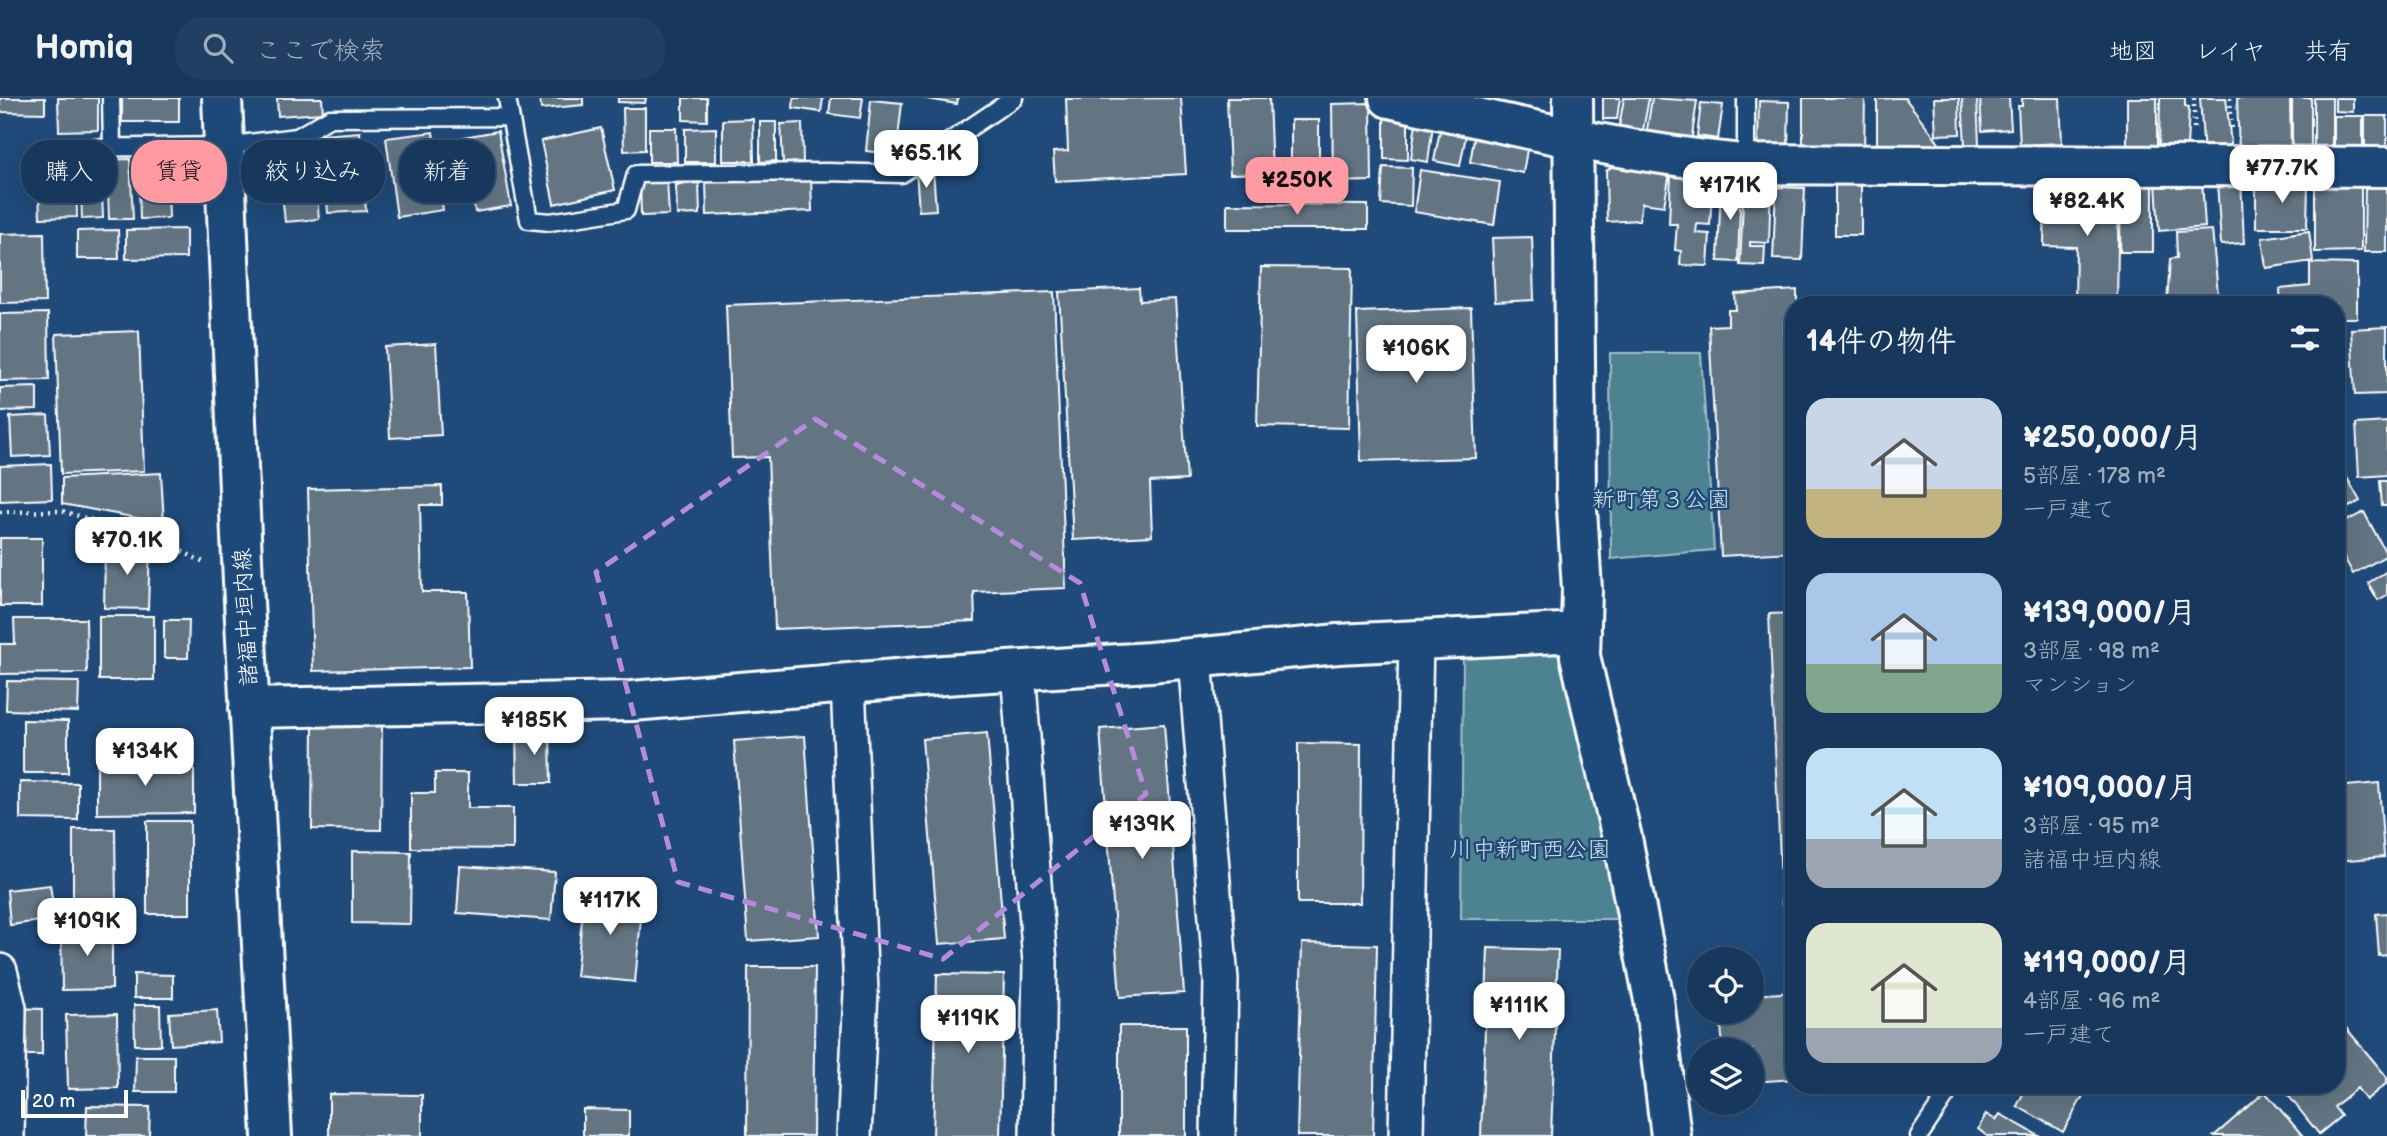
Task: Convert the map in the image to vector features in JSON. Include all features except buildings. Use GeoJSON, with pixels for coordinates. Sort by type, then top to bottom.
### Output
{"type":"FeatureCollection","features":[{"type":"Feature","properties":{"kind":"street","name":"諸福中垣内線"},"geometry":{"type":"LineString","coordinates":[[222,98],[224,140]]}},
{"type":"Feature","properties":{"kind":"street"},"geometry":{"type":"LineString","coordinates":[[1389,98],[1573,140],[1688,159],[1746,164],[2387,167]]}},
{"type":"Feature","properties":{"kind":"street"},"geometry":{"type":"LineString","coordinates":[[1573,98],[1580,656],[1622,838],[1654,1000],[1671,1136]]}},
{"type":"Feature","properties":{"kind":"street","name":"諸福中垣内線"},"geometry":{"type":"LineString","coordinates":[[226,203],[249,708],[272,1136]]}},
{"type":"Feature","properties":{"kind":"street"},"geometry":{"type":"LineString","coordinates":[[249,708],[632,701],[1195,658],[1338,644],[1581,632]]}},
{"type":"Feature","properties":{"kind":"street"},"geometry":{"type":"LineString","coordinates":[[1406,1136],[1416,640]]}},
{"type":"Feature","properties":{"kind":"street"},"geometry":{"type":"LineString","coordinates":[[1195,658],[1221,980],[1218,1136]]}},
{"type":"Feature","properties":{"kind":"street"},"geometry":{"type":"LineString","coordinates":[[1018,670],[1040,963],[1037,1136]]}},
{"type":"Feature","properties":{"kind":"street"},"geometry":{"type":"LineString","coordinates":[[848,683],[861,992],[854,1136]]}},
{"type":"Feature","properties":{"kind":"street"},"geometry":{"type":"LineString","coordinates":[[0,971],[9,1008],[7,1136]]}},
{"type":"Feature","properties":{"kind":"lane"},"geometry":{"type":"LineString","coordinates":[[111,98],[112,140]]}},
{"type":"Feature","properties":{"kind":"lane"},"geometry":{"type":"LineString","coordinates":[[507,98],[529,220],[550,222],[626,210],[636,174],[901,174],[1014,98]]}},
{"type":"Feature","properties":{"kind":"lane"},"geometry":{"type":"LineString","coordinates":[[1746,98],[1746,164]]}},
{"type":"Feature","properties":{"kind":"lane"},"geometry":{"type":"LineString","coordinates":[[227,146],[297,137],[330,118],[510,117]]}},
{"type":"Feature","properties":{"kind":"lane"},"geometry":{"type":"LineString","coordinates":[[1919,1136],[1947,1094]]}},
{"type":"Feature","properties":{"kind":"path"},"geometry":{"type":"LineString","coordinates":[[0,512],[62,511],[160,540],[243,582]]}},
{"type":"Feature","properties":{"kind":"highlighted area"},"geometry":{"type":"Polygon","coordinates":[[[815,419],[1080,583],[1146,794],[943,959],[678,882],[596,572],[815,419]]]}},
{"type":"Feature","properties":{"kind":"green space","name":"新町第３公園"},"geometry":{"type":"Polygon","coordinates":[[[1610,353],[1701,353],[1714,550],[1611,559],[1610,353]]]}},
{"type":"Feature","properties":{"kind":"green space","name":"川中新町西公園"},"geometry":{"type":"Polygon","coordinates":[[[1559,653],[1619,919],[1461,919],[1463,655],[1559,653]]]}}]}
